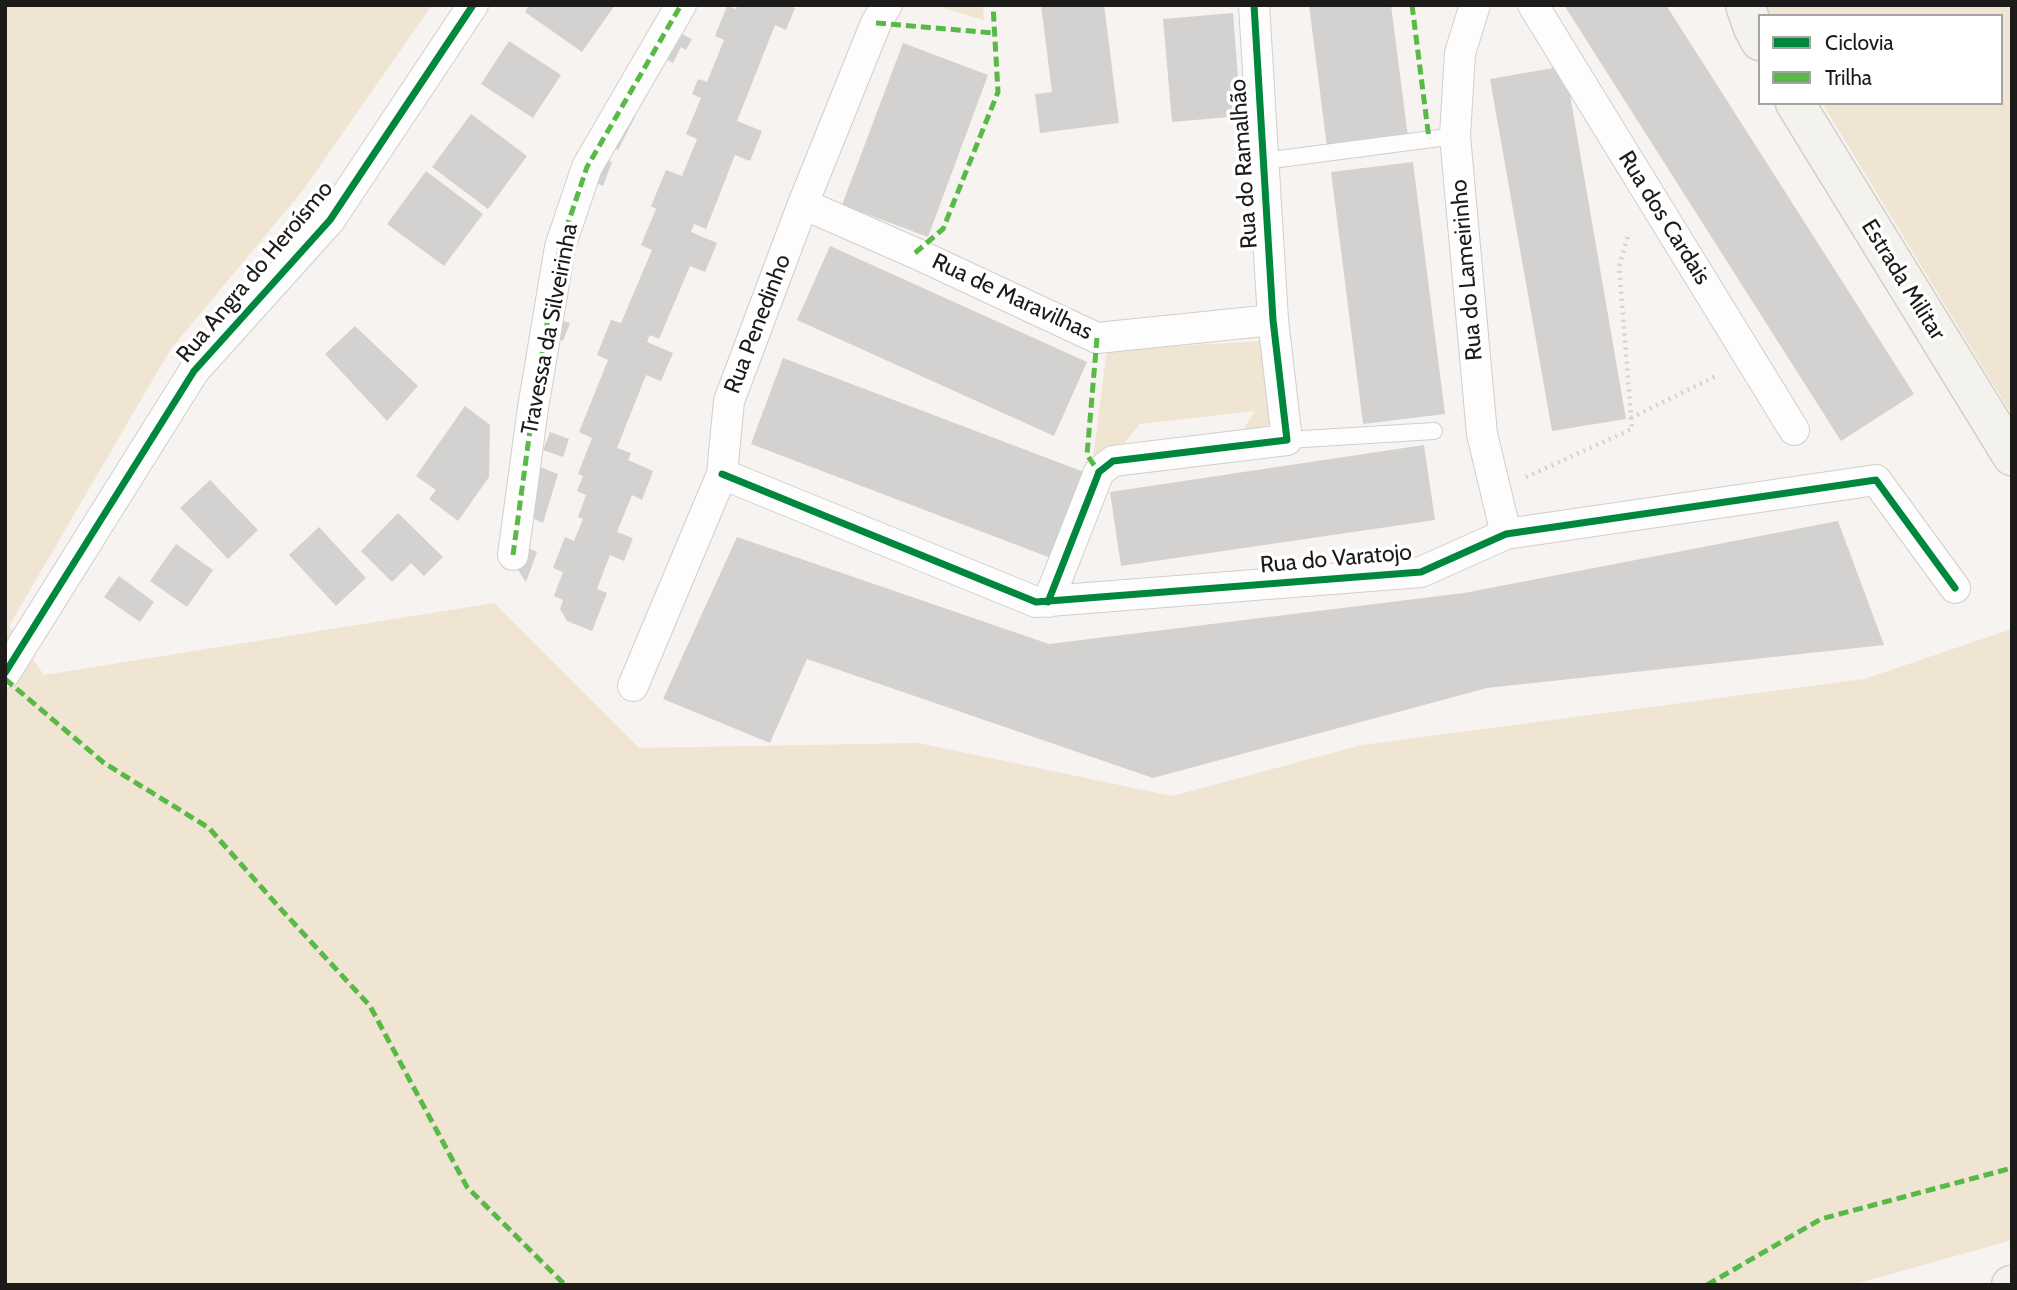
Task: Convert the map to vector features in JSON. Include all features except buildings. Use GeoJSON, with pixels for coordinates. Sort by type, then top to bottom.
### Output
{"type":"FeatureCollection","features":[{"type":"Feature","properties":{"kind":"street","name":"Rua Angra do Heroísmo"},"geometry":{"type":"LineString","coordinates":[[5,673],[194,371],[330,220],[473,5]]}},
{"type":"Feature","properties":{"kind":"street","name":"Travessa da Silveirinha"},"geometry":{"type":"LineString","coordinates":[[513,555],[533,408],[561,247],[587,167],[681,5]]}},
{"type":"Feature","properties":{"kind":"street","name":"Rua Penedinho"},"geometry":{"type":"LineString","coordinates":[[633,686],[722,474],[729,401],[803,204],[876,23],[887,5]]}},
{"type":"Feature","properties":{"kind":"street","name":"Rua do Ramalhão"},"geometry":{"type":"LineString","coordinates":[[1254,5],[1273,320],[1287,440]]}},
{"type":"Feature","properties":{"kind":"street","name":"Rua do Lameirinho"},"geometry":{"type":"LineString","coordinates":[[1475,5],[1460,53],[1455,136],[1482,434],[1506,534]]}},
{"type":"Feature","properties":{"kind":"street","name":"Rua dos Cardais"},"geometry":{"type":"LineString","coordinates":[[1533,5],[1794,430]]}},
{"type":"Feature","properties":{"kind":"street"},"geometry":{"type":"LineString","coordinates":[[1745,5],[1758,37]]}},
{"type":"Feature","properties":{"kind":"street","name":"Estrada Militar"},"geometry":{"type":"LineString","coordinates":[[1796,105],[2012,456]]}},
{"type":"Feature","properties":{"kind":"street","name":"Rua de Maravilhas"},"geometry":{"type":"LineString","coordinates":[[803,204],[1097,338],[1273,320]]}},
{"type":"Feature","properties":{"kind":"street"},"geometry":{"type":"LineString","coordinates":[[1048,602],[1099,472],[1113,461],[1287,440]]}},
{"type":"Feature","properties":{"kind":"street","name":"Rua do Varatojo"},"geometry":{"type":"LineString","coordinates":[[722,474],[1036,602],[1421,572],[1506,534],[1876,480],[1955,588]]}},
{"type":"Feature","properties":{"kind":"lane"},"geometry":{"type":"LineString","coordinates":[[1264,161],[1455,136]]}},
{"type":"Feature","properties":{"kind":"lane"},"geometry":{"type":"LineString","coordinates":[[1287,440],[1434,431]]}},
{"type":"Feature","properties":{"kind":"path"},"geometry":{"type":"LineString","coordinates":[[1496,491],[1632,429],[1619,266],[1629,233]]}},
{"type":"Feature","properties":{"kind":"path"},"geometry":{"type":"LineString","coordinates":[[1631,418],[1718,375]]}},
{"type":"Feature","properties":{"kind":"shaded area"},"geometry":{"type":"Polygon","coordinates":[[[5,5],[432,5],[303,190],[170,350],[9,626],[44,675],[494,603],[639,748],[918,743],[1172,796],[1362,745],[1864,679],[2012,629],[2012,1240],[1852,1285],[5,1285],[5,5]]]}},
{"type":"Feature","properties":{"kind":"shaded area"},"geometry":{"type":"Polygon","coordinates":[[[945,5],[983,5],[984,20],[943,8],[945,5]]]}},
{"type":"Feature","properties":{"kind":"shaded area"},"geometry":{"type":"Polygon","coordinates":[[[1763,5],[2012,5],[2012,415],[1823,105],[2003,105],[2003,14],[1768,14],[1763,5]]]}},
{"type":"Feature","properties":{"kind":"shaded area"},"geometry":{"type":"Polygon","coordinates":[[[1261,341],[1272,421],[1265,428],[1242,432],[1255,411],[1140,424],[1120,448],[1108,447],[1093,458],[1107,350],[1261,341]]]}},
{"type":"Feature","properties":{"kind":"marked path"},"geometry":{"type":"LineString","coordinates":[[513,555],[533,408],[560,247],[587,167],[681,5]]}},
{"type":"Feature","properties":{"kind":"marked path"},"geometry":{"type":"LineString","coordinates":[[915,253],[943,229],[998,92],[993,5]]}},
{"type":"Feature","properties":{"kind":"marked path"},"geometry":{"type":"LineString","coordinates":[[1412,5],[1429,139]]}},
{"type":"Feature","properties":{"kind":"marked path"},"geometry":{"type":"LineString","coordinates":[[876,23],[994,33]]}},
{"type":"Feature","properties":{"kind":"marked path"},"geometry":{"type":"LineString","coordinates":[[1097,338],[1087,455],[1099,472]]}},
{"type":"Feature","properties":{"kind":"marked path"},"geometry":{"type":"LineString","coordinates":[[5,679],[104,763],[209,828],[370,1006],[467,1187],[565,1285]]}},
{"type":"Feature","properties":{"kind":"marked path"},"geometry":{"type":"LineString","coordinates":[[1707,1285],[1821,1219],[2012,1168]]}},
{"type":"Feature","properties":{"kind":"cycle path"},"geometry":{"type":"LineString","coordinates":[[5,673],[194,371],[330,220],[473,5]]}},
{"type":"Feature","properties":{"kind":"cycle path"},"geometry":{"type":"LineString","coordinates":[[1048,602],[1099,472],[1113,461],[1287,440],[1273,320],[1254,5]]}},
{"type":"Feature","properties":{"kind":"cycle path"},"geometry":{"type":"LineString","coordinates":[[722,474],[1036,602],[1421,572],[1506,534],[1876,480],[1955,588]]}}]}
